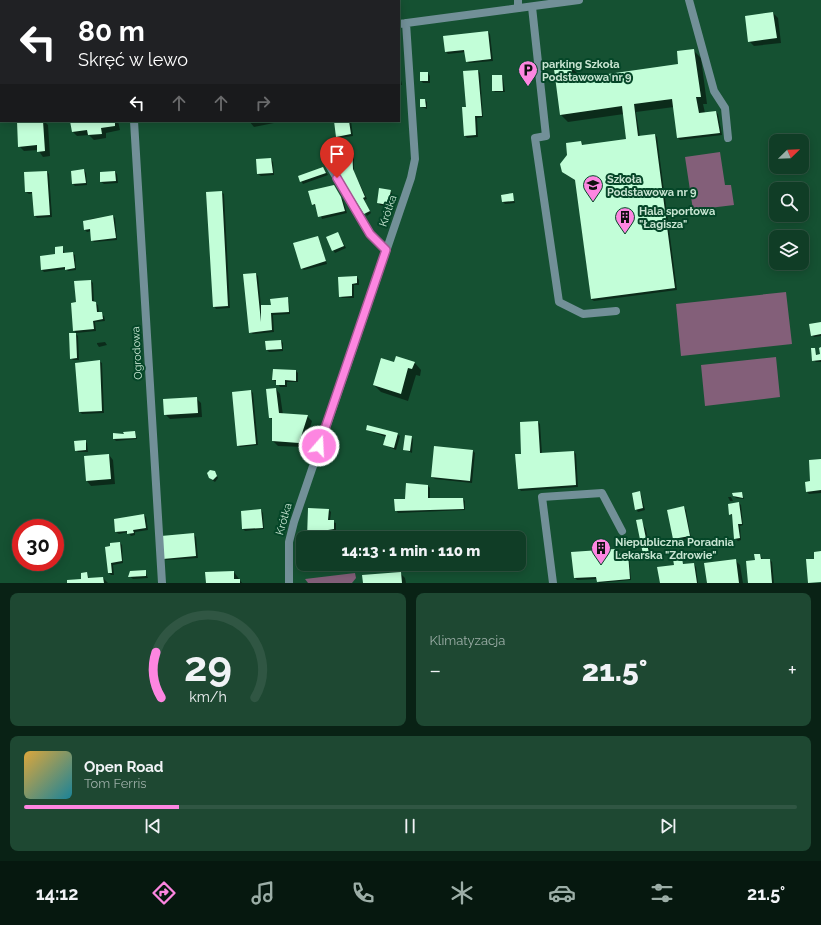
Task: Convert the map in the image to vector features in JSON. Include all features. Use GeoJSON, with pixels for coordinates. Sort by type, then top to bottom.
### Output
{"type":"FeatureCollection","features":[{"type":"Feature","properties":{"kind":"street"},"geometry":{"type":"LineString","coordinates":[[403,24],[518,4],[532,7],[580,0]]}},
{"type":"Feature","properties":{"kind":"street"},"geometry":{"type":"LineString","coordinates":[[689,0],[714,91],[725,108],[728,138]]}},
{"type":"Feature","properties":{"kind":"street"},"geometry":{"type":"LineString","coordinates":[[532,7],[546,136],[535,138],[559,302],[583,314],[616,311]]}},
{"type":"Feature","properties":{"kind":"street","name":"Krótka"},"geometry":{"type":"LineString","coordinates":[[289,583],[289,542],[294,522],[411,178],[415,159],[403,24]]}},
{"type":"Feature","properties":{"kind":"street","name":"Ogrodowa"},"geometry":{"type":"LineString","coordinates":[[134,122],[162,583]]}},
{"type":"Feature","properties":{"kind":"street"},"geometry":{"type":"LineString","coordinates":[[330,165],[370,234],[386,250]]}},
{"type":"Feature","properties":{"kind":"street"},"geometry":{"type":"LineString","coordinates":[[554,583],[542,497],[602,493],[622,532]]}},
{"type":"Feature","properties":{"kind":"shaded area"},"geometry":{"type":"Polygon","coordinates":[[[720,152],[725,185],[731,185],[734,205],[693,210],[685,157],[720,152]]]}},
{"type":"Feature","properties":{"kind":"shaded area"},"geometry":{"type":"Polygon","coordinates":[[[786,292],[792,344],[681,356],[676,304],[786,292]]]}},
{"type":"Feature","properties":{"kind":"shaded area"},"geometry":{"type":"Polygon","coordinates":[[[776,357],[780,397],[705,406],[701,365],[776,357]]]}},
{"type":"Feature","properties":{"kind":"shaded area"},"geometry":{"type":"Polygon","coordinates":[[[355,573],[356,578],[352,583],[308,583],[305,579],[355,573]]]}},
{"type":"Feature","properties":{"kind":"building"},"geometry":{"type":"Polygon","coordinates":[[[773,12],[777,38],[748,42],[745,16],[773,12]]]}},
{"type":"Feature","properties":{"kind":"building"},"geometry":{"type":"Polygon","coordinates":[[[488,31],[491,59],[466,62],[464,50],[445,52],[443,36],[488,31]]]}},
{"type":"Feature","properties":{"kind":"building","name":"Hala sportowa \"Łagisza\""},"geometry":{"type":"Polygon","coordinates":[[[694,49],[701,97],[696,97],[699,113],[716,111],[720,133],[677,138],[672,99],[634,104],[638,136],[655,134],[675,288],[591,299],[575,180],[562,172],[560,164],[567,155],[566,143],[581,141],[582,145],[626,139],[622,106],[560,115],[554,69],[571,66],[573,79],[678,64],[677,51],[694,49]]]}},
{"type":"Feature","properties":{"kind":"building"},"geometry":{"type":"Polygon","coordinates":[[[478,70],[482,116],[475,116],[476,135],[464,136],[462,107],[466,107],[463,71],[478,70]]]}},
{"type":"Feature","properties":{"kind":"building"},"geometry":{"type":"Polygon","coordinates":[[[420,72],[428,72],[428,81],[420,81],[420,72]]]}},
{"type":"Feature","properties":{"kind":"building"},"geometry":{"type":"Polygon","coordinates":[[[492,75],[502,75],[503,91],[492,91],[492,75]]]}},
{"type":"Feature","properties":{"kind":"building"},"geometry":{"type":"Polygon","coordinates":[[[420,99],[425,99],[426,107],[420,107],[420,99]]]}},
{"type":"Feature","properties":{"kind":"building"},"geometry":{"type":"Polygon","coordinates":[[[17,122],[43,122],[45,151],[37,152],[37,145],[18,147],[17,122]]]}},
{"type":"Feature","properties":{"kind":"building"},"geometry":{"type":"Polygon","coordinates":[[[70,122],[115,122],[115,126],[101,128],[102,134],[88,135],[87,130],[72,132],[70,122]]]}},
{"type":"Feature","properties":{"kind":"building"},"geometry":{"type":"Polygon","coordinates":[[[334,122],[349,122],[351,134],[336,137],[334,122]]]}},
{"type":"Feature","properties":{"kind":"building"},"geometry":{"type":"Polygon","coordinates":[[[352,149],[353,169],[365,197],[363,198],[370,211],[364,214],[333,165],[332,153],[352,149]]]}},
{"type":"Feature","properties":{"kind":"building"},"geometry":{"type":"Polygon","coordinates":[[[271,158],[273,173],[257,174],[256,159],[271,158]]]}},
{"type":"Feature","properties":{"kind":"building"},"geometry":{"type":"Polygon","coordinates":[[[323,167],[326,173],[300,182],[298,176],[323,167]]]}},
{"type":"Feature","properties":{"kind":"building"},"geometry":{"type":"Polygon","coordinates":[[[84,169],[86,183],[72,184],[71,171],[84,169]]]}},
{"type":"Feature","properties":{"kind":"building"},"geometry":{"type":"Polygon","coordinates":[[[47,171],[50,215],[34,216],[32,192],[25,192],[24,172],[47,171]]]}},
{"type":"Feature","properties":{"kind":"building"},"geometry":{"type":"Polygon","coordinates":[[[115,171],[116,181],[100,182],[100,172],[115,171]]]}},
{"type":"Feature","properties":{"kind":"building"},"geometry":{"type":"Polygon","coordinates":[[[334,185],[341,197],[345,211],[318,217],[315,204],[312,205],[308,191],[334,185]]]}},
{"type":"Feature","properties":{"kind":"building"},"geometry":{"type":"Polygon","coordinates":[[[379,188],[391,190],[388,205],[377,203],[379,188]]]}},
{"type":"Feature","properties":{"kind":"building"},"geometry":{"type":"Polygon","coordinates":[[[222,191],[228,306],[213,307],[206,192],[222,191]]]}},
{"type":"Feature","properties":{"kind":"building"},"geometry":{"type":"Polygon","coordinates":[[[513,193],[514,201],[502,202],[501,195],[513,193]]]}},
{"type":"Feature","properties":{"kind":"building"},"geometry":{"type":"Polygon","coordinates":[[[113,215],[116,238],[91,241],[90,229],[84,230],[83,221],[113,215]]]}},
{"type":"Feature","properties":{"kind":"building"},"geometry":{"type":"Polygon","coordinates":[[[338,232],[344,246],[332,251],[326,237],[338,232]]]}},
{"type":"Feature","properties":{"kind":"building"},"geometry":{"type":"Polygon","coordinates":[[[318,236],[326,261],[301,269],[293,243],[318,236]]]}},
{"type":"Feature","properties":{"kind":"building"},"geometry":{"type":"Polygon","coordinates":[[[63,246],[63,253],[73,252],[75,268],[65,270],[65,267],[41,270],[40,256],[55,254],[55,247],[63,246]]]}},
{"type":"Feature","properties":{"kind":"building"},"geometry":{"type":"Polygon","coordinates":[[[256,273],[261,322],[261,305],[271,305],[270,299],[288,297],[289,312],[271,313],[272,330],[249,333],[243,274],[256,273]]]}},
{"type":"Feature","properties":{"kind":"building"},"geometry":{"type":"Polygon","coordinates":[[[357,276],[357,283],[352,284],[352,296],[339,297],[338,277],[357,276]]]}},
{"type":"Feature","properties":{"kind":"building"},"geometry":{"type":"Polygon","coordinates":[[[91,280],[92,301],[96,302],[97,312],[102,312],[103,319],[93,321],[94,329],[73,331],[71,303],[76,302],[74,281],[91,280]]]}},
{"type":"Feature","properties":{"kind":"building"},"geometry":{"type":"Polygon","coordinates":[[[821,322],[821,334],[811,336],[809,324],[821,322]]]}},
{"type":"Feature","properties":{"kind":"building"},"geometry":{"type":"Polygon","coordinates":[[[69,333],[76,333],[77,358],[70,359],[69,333]]]}},
{"type":"Feature","properties":{"kind":"building"},"geometry":{"type":"Polygon","coordinates":[[[281,340],[282,349],[266,350],[265,341],[281,340]]]}},
{"type":"Feature","properties":{"kind":"building"},"geometry":{"type":"Polygon","coordinates":[[[821,347],[821,360],[812,361],[811,348],[815,348],[816,355],[820,354],[819,348],[821,347]]]}},
{"type":"Feature","properties":{"kind":"building"},"geometry":{"type":"Polygon","coordinates":[[[396,356],[415,362],[412,369],[408,368],[401,394],[373,385],[381,358],[394,362],[396,356]]]}},
{"type":"Feature","properties":{"kind":"building"},"geometry":{"type":"Polygon","coordinates":[[[100,360],[102,411],[79,412],[75,363],[100,360]]]}},
{"type":"Feature","properties":{"kind":"building"},"geometry":{"type":"Polygon","coordinates":[[[273,369],[296,370],[296,381],[285,380],[285,385],[276,385],[276,380],[272,380],[273,369]]]}},
{"type":"Feature","properties":{"kind":"building"},"geometry":{"type":"Polygon","coordinates":[[[276,388],[279,413],[308,415],[299,443],[272,441],[272,418],[269,418],[266,389],[276,388]]]}},
{"type":"Feature","properties":{"kind":"building"},"geometry":{"type":"Polygon","coordinates":[[[251,390],[256,444],[237,446],[232,392],[251,390]]]}},
{"type":"Feature","properties":{"kind":"building"},"geometry":{"type":"Polygon","coordinates":[[[197,397],[198,413],[164,415],[163,399],[197,397]]]}},
{"type":"Feature","properties":{"kind":"building"},"geometry":{"type":"Polygon","coordinates":[[[538,421],[540,453],[574,451],[576,485],[518,489],[515,454],[521,454],[520,422],[538,421]]]}},
{"type":"Feature","properties":{"kind":"building"},"geometry":{"type":"Polygon","coordinates":[[[367,425],[398,433],[394,448],[383,445],[386,435],[366,430],[367,425]]]}},
{"type":"Feature","properties":{"kind":"building"},"geometry":{"type":"Polygon","coordinates":[[[135,431],[136,438],[113,439],[113,433],[124,434],[123,432],[135,431]]]}},
{"type":"Feature","properties":{"kind":"building"},"geometry":{"type":"Polygon","coordinates":[[[405,435],[412,436],[410,451],[403,450],[405,435]]]}},
{"type":"Feature","properties":{"kind":"building"},"geometry":{"type":"Polygon","coordinates":[[[86,440],[86,450],[75,451],[74,441],[86,440]]]}},
{"type":"Feature","properties":{"kind":"building"},"geometry":{"type":"Polygon","coordinates":[[[434,446],[473,450],[470,481],[431,477],[434,446]]]}},
{"type":"Feature","properties":{"kind":"building"},"geometry":{"type":"Polygon","coordinates":[[[109,454],[111,479],[86,481],[84,456],[109,454]]]}},
{"type":"Feature","properties":{"kind":"building"},"geometry":{"type":"Polygon","coordinates":[[[821,459],[821,490],[806,492],[805,482],[810,481],[809,460],[821,459]]]}},
{"type":"Feature","properties":{"kind":"building"},"geometry":{"type":"Polygon","coordinates":[[[210,470],[215,471],[217,476],[213,480],[209,478],[207,473],[210,470]]]}},
{"type":"Feature","properties":{"kind":"building"},"geometry":{"type":"Polygon","coordinates":[[[406,483],[428,485],[428,498],[463,498],[464,509],[395,511],[394,499],[405,499],[406,483]]]}},
{"type":"Feature","properties":{"kind":"building"},"geometry":{"type":"Polygon","coordinates":[[[640,491],[643,508],[635,510],[632,493],[640,491]]]}},
{"type":"Feature","properties":{"kind":"building"},"geometry":{"type":"Polygon","coordinates":[[[742,492],[743,498],[733,496],[732,493],[742,492]]]}},
{"type":"Feature","properties":{"kind":"building"},"geometry":{"type":"Polygon","coordinates":[[[739,502],[742,524],[738,524],[740,538],[734,539],[732,514],[729,515],[728,504],[739,502]]]}},
{"type":"Feature","properties":{"kind":"building"},"geometry":{"type":"Polygon","coordinates":[[[684,506],[690,536],[673,539],[667,510],[684,506]]]}},
{"type":"Feature","properties":{"kind":"building"},"geometry":{"type":"Polygon","coordinates":[[[308,508],[329,509],[328,520],[334,520],[334,529],[328,531],[307,531],[308,508]]]}},
{"type":"Feature","properties":{"kind":"building"},"geometry":{"type":"Polygon","coordinates":[[[261,509],[263,528],[242,529],[241,511],[261,509]]]}},
{"type":"Feature","properties":{"kind":"building"},"geometry":{"type":"Polygon","coordinates":[[[144,514],[146,528],[133,530],[134,533],[127,534],[127,531],[115,532],[114,519],[144,514]]]}},
{"type":"Feature","properties":{"kind":"building"},"geometry":{"type":"Polygon","coordinates":[[[642,519],[650,558],[644,559],[636,520],[642,519]]]}},
{"type":"Feature","properties":{"kind":"building"},"geometry":{"type":"Polygon","coordinates":[[[194,533],[196,556],[163,559],[161,536],[194,533]]]}},
{"type":"Feature","properties":{"kind":"building"},"geometry":{"type":"Polygon","coordinates":[[[120,542],[122,561],[111,563],[112,573],[108,573],[105,547],[110,546],[110,543],[120,542]]]}},
{"type":"Feature","properties":{"kind":"building","name":"Niepubliczna Poradnia Lekarska \"Zdrowie\""},"geometry":{"type":"Polygon","coordinates":[[[615,549],[616,554],[628,553],[630,579],[597,582],[596,577],[574,578],[571,552],[615,549]]]}},
{"type":"Feature","properties":{"kind":"building"},"geometry":{"type":"Polygon","coordinates":[[[821,551],[821,582],[808,583],[806,559],[814,559],[814,552],[821,551]]]}},
{"type":"Feature","properties":{"kind":"building"},"geometry":{"type":"Polygon","coordinates":[[[754,554],[760,554],[761,559],[770,559],[772,583],[748,583],[746,561],[755,560],[754,554]]]}},
{"type":"Feature","properties":{"kind":"building"},"geometry":{"type":"Polygon","coordinates":[[[682,558],[683,564],[694,563],[697,583],[660,583],[657,567],[674,565],[673,559],[682,558]]]}},
{"type":"Feature","properties":{"kind":"building"},"geometry":{"type":"Polygon","coordinates":[[[736,559],[739,583],[707,583],[704,563],[736,559]]]}},
{"type":"Feature","properties":{"kind":"building"},"geometry":{"type":"Polygon","coordinates":[[[146,570],[146,576],[128,577],[130,571],[146,570]]]}},
{"type":"Feature","properties":{"kind":"building"},"geometry":{"type":"Polygon","coordinates":[[[234,571],[234,579],[240,579],[240,583],[206,583],[205,572],[234,571]]]}},
{"type":"Feature","properties":{"kind":"building"},"geometry":{"type":"Polygon","coordinates":[[[87,572],[88,578],[103,577],[104,583],[67,583],[67,580],[81,579],[81,573],[87,572]]]}},
{"type":"Feature","properties":{"kind":"building"},"geometry":{"type":"Polygon","coordinates":[[[401,572],[402,583],[363,583],[362,575],[401,572]]]}},
{"type":"Feature","properties":{"kind":"place","name":"parking Szkoła Podstawowa nr 9"},"geometry":{"type":"Point","coordinates":[528,87]}},
{"type":"Feature","properties":{"kind":"place","name":"Szkoła Podstawowa nr 9"},"geometry":{"type":"Point","coordinates":[593,202]}},
{"type":"Feature","properties":{"kind":"place","name":"Hala sportowa \"Łagisza\""},"geometry":{"type":"Point","coordinates":[625,234]}},
{"type":"Feature","properties":{"kind":"place","name":"Niepubliczna Poradnia Lekarska \"Zdrowie\""},"geometry":{"type":"Point","coordinates":[601,565]}},
{"type":"Feature","properties":{"kind":"route"},"geometry":{"type":"LineString","coordinates":[[319,446],[386,250],[370,234],[337,178]]}}]}
